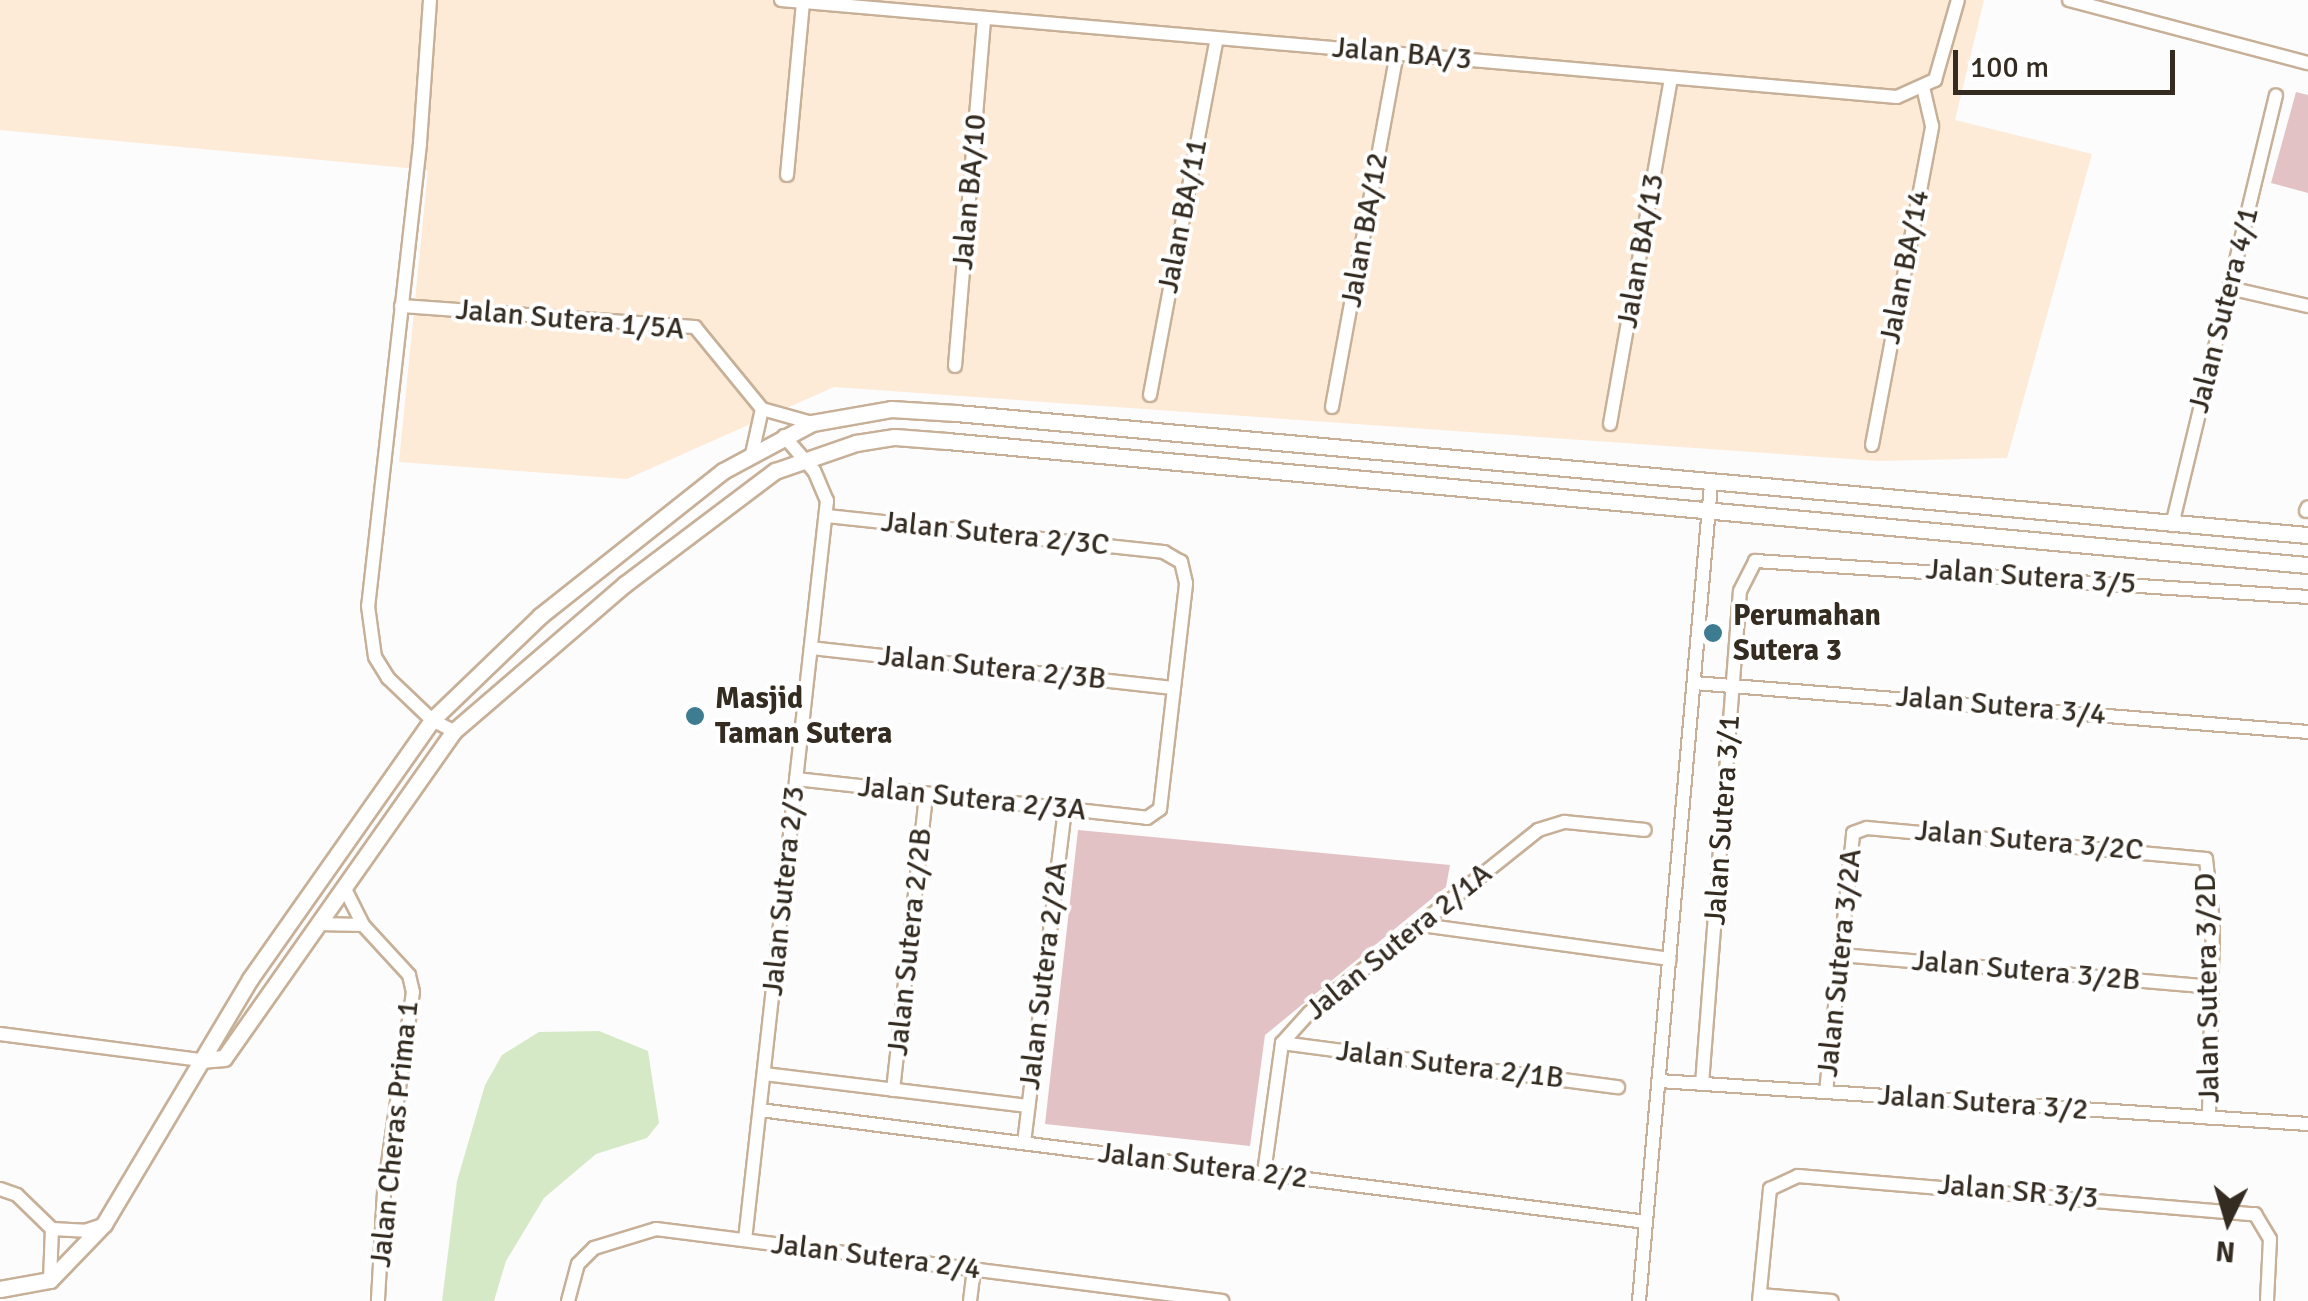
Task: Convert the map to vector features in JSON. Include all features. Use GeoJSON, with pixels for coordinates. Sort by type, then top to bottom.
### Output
{"type":"FeatureCollection","features":[{"type":"Feature","properties":{"kind":"street"},"geometry":{"type":"LineString","coordinates":[[430,0],[368,632],[388,678],[432,720],[454,731]]}},
{"type":"Feature","properties":{"kind":"street","name":"Jalan BA/3"},"geometry":{"type":"LineString","coordinates":[[781,0],[1897,97],[1924,90]]}},
{"type":"Feature","properties":{"kind":"street"},"geometry":{"type":"LineString","coordinates":[[1924,90],[1934,80],[1958,0]]}},
{"type":"Feature","properties":{"kind":"street"},"geometry":{"type":"LineString","coordinates":[[2069,0],[2308,63]]}},
{"type":"Feature","properties":{"kind":"street"},"geometry":{"type":"LineString","coordinates":[[787,175],[802,2]]}},
{"type":"Feature","properties":{"kind":"street","name":"Jalan BA/10"},"geometry":{"type":"LineString","coordinates":[[955,366],[984,18]]}},
{"type":"Feature","properties":{"kind":"street","name":"Jalan BA/11"},"geometry":{"type":"LineString","coordinates":[[1150,394],[1217,38]]}},
{"type":"Feature","properties":{"kind":"street","name":"Jalan BA/12"},"geometry":{"type":"LineString","coordinates":[[1332,407],[1397,54]]}},
{"type":"Feature","properties":{"kind":"street","name":"Jalan BA/13"},"geometry":{"type":"LineString","coordinates":[[1610,424],[1671,78]]}},
{"type":"Feature","properties":{"kind":"street","name":"Jalan BA/14"},"geometry":{"type":"LineString","coordinates":[[1872,445],[1932,126],[1924,90]]}},
{"type":"Feature","properties":{"kind":"street","name":"Jalan Sutera 4/1"},"geometry":{"type":"LineString","coordinates":[[2172,525],[2276,95]]}},
{"type":"Feature","properties":{"kind":"street"},"geometry":{"type":"LineString","coordinates":[[2229,288],[2308,306]]}},
{"type":"Feature","properties":{"kind":"street","name":"Jalan Sutera 1/5A"},"geometry":{"type":"LineString","coordinates":[[400,306],[696,327],[762,409]]}},
{"type":"Feature","properties":{"kind":"street"},"geometry":{"type":"LineString","coordinates":[[752,454],[762,409],[812,423]]}},
{"type":"Feature","properties":{"kind":"street"},"geometry":{"type":"LineString","coordinates":[[0,1288],[50,1280],[104,1224],[201,1060],[432,720],[540,616],[752,454],[812,423],[874,411],[924,411],[2172,525],[2308,534]]}},
{"type":"Feature","properties":{"kind":"street","name":"Jalan Sutera 2/3"},"geometry":{"type":"LineString","coordinates":[[745,1240],[826,516],[824,487],[784,436]]}},
{"type":"Feature","properties":{"kind":"street"},"geometry":{"type":"LineString","coordinates":[[0,1034],[201,1060],[224,1058],[454,731],[670,547],[776,471],[895,437],[2308,566]]}},
{"type":"Feature","properties":{"kind":"street"},"geometry":{"type":"LineString","coordinates":[[1639,1301],[1711,484]]}},
{"type":"Feature","properties":{"kind":"street","name":"Jalan Sutera 2/3C"},"geometry":{"type":"LineString","coordinates":[[826,516],[1164,552],[1181,562],[1186,583],[1174,688]]}},
{"type":"Feature","properties":{"kind":"street","name":"Jalan Sutera 3/5"},"geometry":{"type":"LineString","coordinates":[[1755,561],[2308,597]]}},
{"type":"Feature","properties":{"kind":"street","name":"Jalan Sutera 3/1"},"geometry":{"type":"LineString","coordinates":[[1702,1084],[1740,591],[1755,561]]}},
{"type":"Feature","properties":{"kind":"street","name":"Jalan Sutera 2/3B"},"geometry":{"type":"LineString","coordinates":[[811,648],[1174,688]]}},
{"type":"Feature","properties":{"kind":"street","name":"Jalan Sutera 3/4"},"geometry":{"type":"LineString","coordinates":[[1694,682],[2308,732]]}},
{"type":"Feature","properties":{"kind":"street","name":"Jalan Sutera 2/3A"},"geometry":{"type":"LineString","coordinates":[[796,779],[1147,818],[1160,809],[1174,688]]}},
{"type":"Feature","properties":{"kind":"street","name":"Jalan Sutera 2/2B"},"geometry":{"type":"LineString","coordinates":[[893,1090],[926,794]]}},
{"type":"Feature","properties":{"kind":"street","name":"Jalan Sutera 2/2A"},"geometry":{"type":"LineString","coordinates":[[1024,1143],[1065,809]]}},
{"type":"Feature","properties":{"kind":"street","name":"Jalan Sutera 2/1A"},"geometry":{"type":"LineString","coordinates":[[1264,1174],[1282,1043],[1309,1013],[1552,824],[1645,830]]}},
{"type":"Feature","properties":{"kind":"street","name":"Jalan Sutera 3/2C"},"geometry":{"type":"LineString","coordinates":[[1853,834],[1868,828],[2206,859]]}},
{"type":"Feature","properties":{"kind":"street","name":"Jalan Sutera 3/2A"},"geometry":{"type":"LineString","coordinates":[[1826,1092],[1853,834]]}},
{"type":"Feature","properties":{"kind":"street","name":"Jalan Sutera 3/2D"},"geometry":{"type":"LineString","coordinates":[[2206,859],[2212,868],[2209,1118]]}},
{"type":"Feature","properties":{"kind":"street","name":"Jalan Cheras Prima 1"},"geometry":{"type":"LineString","coordinates":[[344,887],[363,926],[408,974],[412,992],[384,1192],[378,1301]]}},
{"type":"Feature","properties":{"kind":"street"},"geometry":{"type":"LineString","coordinates":[[318,924],[363,926]]}},
{"type":"Feature","properties":{"kind":"street"},"geometry":{"type":"LineString","coordinates":[[1422,925],[1670,959]]}},
{"type":"Feature","properties":{"kind":"street","name":"Jalan Sutera 3/2B"},"geometry":{"type":"LineString","coordinates":[[1841,956],[2211,987]]}},
{"type":"Feature","properties":{"kind":"street","name":"Jalan Sutera 2/1B"},"geometry":{"type":"LineString","coordinates":[[1282,1043],[1618,1087]]}},
{"type":"Feature","properties":{"kind":"street"},"geometry":{"type":"LineString","coordinates":[[764,1074],[1028,1106]]}},
{"type":"Feature","properties":{"kind":"street","name":"Jalan Sutera 3/2"},"geometry":{"type":"LineString","coordinates":[[1658,1081],[2308,1124]]}},
{"type":"Feature","properties":{"kind":"street","name":"Jalan Sutera 2/2"},"geometry":{"type":"LineString","coordinates":[[760,1110],[1646,1222]]}},
{"type":"Feature","properties":{"kind":"street","name":"Jalan SR 3/3"},"geometry":{"type":"LineString","coordinates":[[1759,1298],[1770,1189],[1798,1176],[2237,1209],[2266,1224],[2267,1301]]}},
{"type":"Feature","properties":{"kind":"street"},"geometry":{"type":"LineString","coordinates":[[0,1190],[17,1195],[52,1230],[85,1231],[104,1224]]}},
{"type":"Feature","properties":{"kind":"street","name":"Jalan Sutera 2/4"},"geometry":{"type":"LineString","coordinates":[[568,1301],[578,1264],[613,1240],[656,1229],[1222,1301]]}},
{"type":"Feature","properties":{"kind":"street"},"geometry":{"type":"LineString","coordinates":[[50,1280],[52,1230]]}},
{"type":"Feature","properties":{"kind":"street"},"geometry":{"type":"LineString","coordinates":[[970,1301],[974,1269]]}},
{"type":"Feature","properties":{"kind":"street"},"geometry":{"type":"LineString","coordinates":[[1759,1298],[1832,1301]]}},
{"type":"Feature","properties":{"kind":"shaded area"},"geometry":{"type":"Polygon","coordinates":[[[0,0],[1984,0],[1955,120],[2092,154],[2007,458],[1878,461],[834,387],[627,479],[399,462],[428,170],[0,130],[0,0]]]}},
{"type":"Feature","properties":{"kind":"shaded area"},"geometry":{"type":"Polygon","coordinates":[[[2296,92],[2308,95],[2308,193],[2271,183],[2296,92]]]}},
{"type":"Feature","properties":{"kind":"shaded area"},"geometry":{"type":"Polygon","coordinates":[[[1078,830],[1450,865],[1446,887],[1265,1035],[1250,1146],[1045,1124],[1078,830]]]}},
{"type":"Feature","properties":{"kind":"shaded area"},"geometry":{"type":"Polygon","coordinates":[[[599,1031],[648,1051],[659,1123],[647,1138],[596,1154],[544,1198],[506,1261],[494,1301],[442,1301],[457,1181],[485,1085],[502,1055],[539,1032],[599,1031]]]}},
{"type":"Feature","properties":{"kind":"place","name":"Perumahan Sutera 3"},"geometry":{"type":"Point","coordinates":[1713,633]}},
{"type":"Feature","properties":{"kind":"place","name":"Masjid Taman Sutera"},"geometry":{"type":"Point","coordinates":[695,716]}}]}
